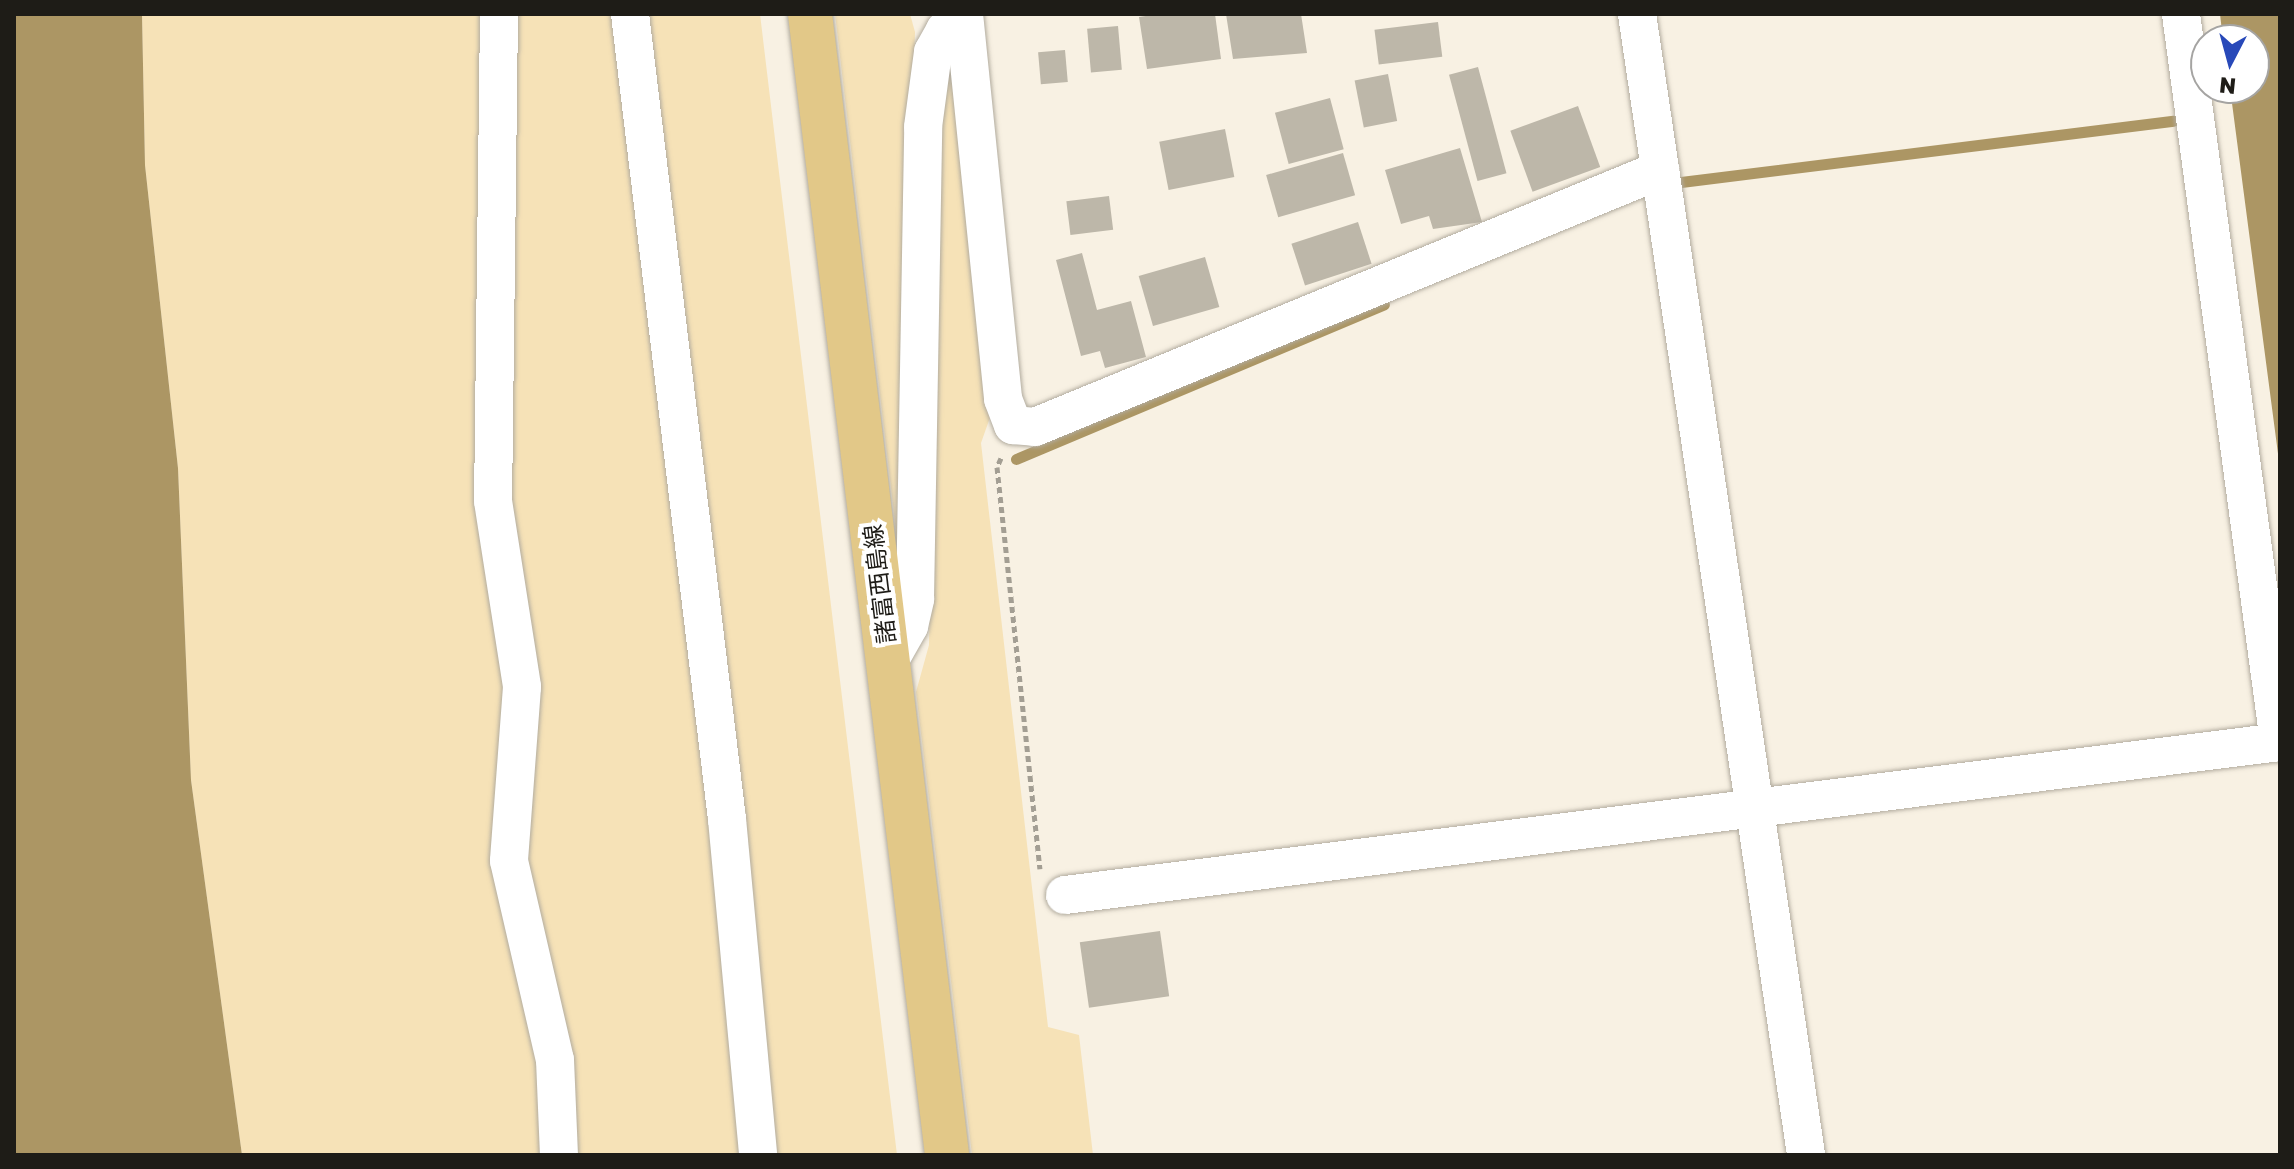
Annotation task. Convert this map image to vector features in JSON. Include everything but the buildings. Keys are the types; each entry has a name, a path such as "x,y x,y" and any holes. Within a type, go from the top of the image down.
{"main road":[{"name":"諸富西島線","path":"810,14 947,1155"}],"street":[{"path":"499,14 493,501 522,687 509,861 555,1060 559,1155"},
{"path":"630,14 727,819 758,1155"},
{"path":"888,663 909,626 915,599 923,127 933,52 945,30 965,14"},
{"path":"965,14 1003,399 1013,425 1035,427 1660,170"},
{"path":"1637,14 1757,807 1806,1155"},
{"path":"1065,895 2280,742 2181,14"}],"path":[{"path":"1013,425 997,467 1042,885 1065,895"}],"shaded area":[{"path":"14,14 142,14 145,165 178,468 191,780 242,1155 14,1155"},
{"path":"142,14 760,14 897,1155 242,1155 191,780 178,468 145,165"},
{"path":"835,14 910,14 915,32 900,564"},
{"path":"2220,14 2280,14 2280,469 2232,104 2270,104 2270,24 2221,24"},
{"path":"954,48 993,409 981,443 1048,1027 1079,1035 1093,1155 972,1155 916,692 929,645 940,89"}],"waterway":[{"path":"1681,182 2173,121"},
{"path":"1016,459 1384,304"}]}
